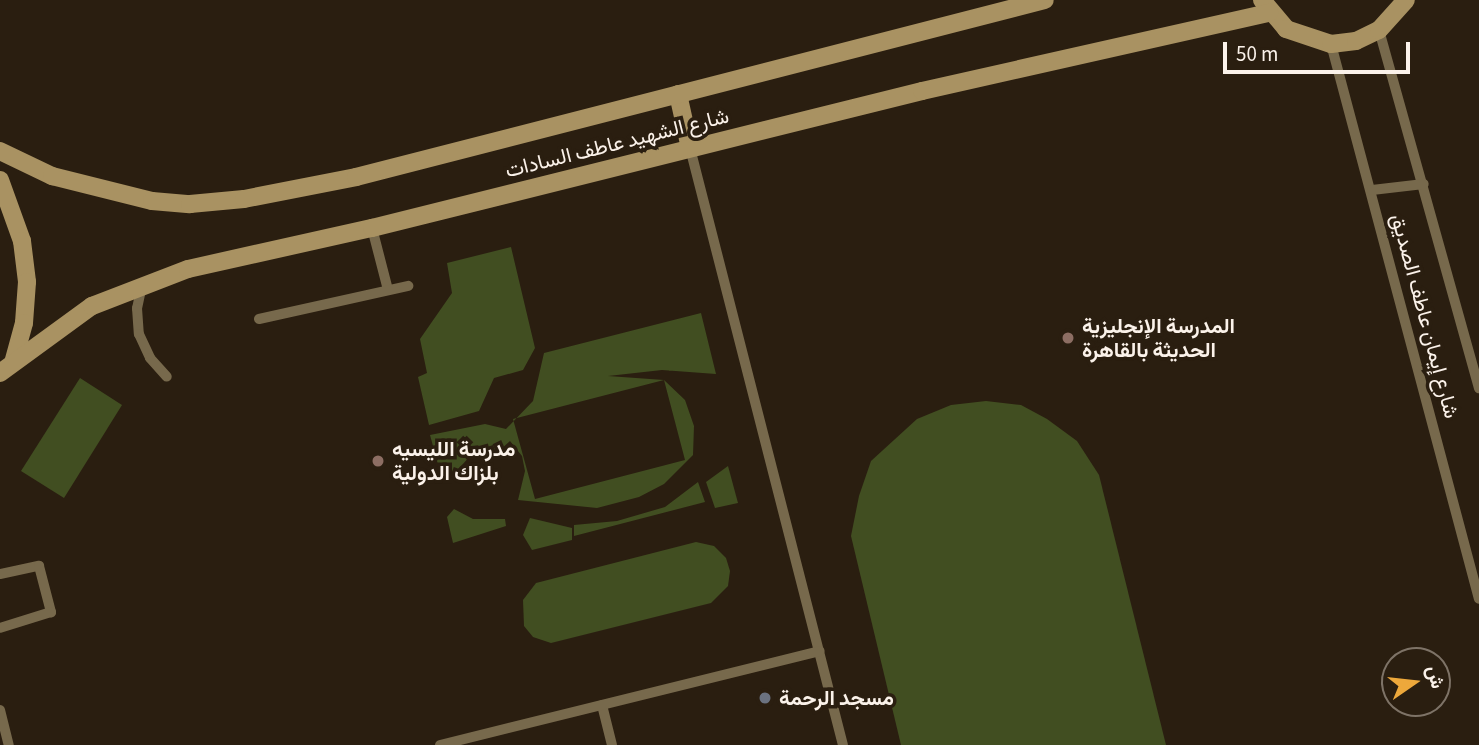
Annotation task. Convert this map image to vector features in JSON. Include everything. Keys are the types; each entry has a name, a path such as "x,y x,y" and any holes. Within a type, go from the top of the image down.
{"street":[{"name":"شارع الشهيد عاطف السادات","path":"0,151 82,186 190,205 356,177 1045,0"},
{"path":"1265,6 1297,34 1331,44 1356,41 1379,30 1406,0"},
{"name":"شارع الشهيد عاطف السادات","path":"7,368 92,306 142,283 1265,6"},
{"path":"678,94 690,148"},
{"path":"0,180 22,242 27,282 23,323 7,368"}],"lane":[{"name":"شارع إيمان عاطف الصديق","path":"1379,30 1479,388"},
{"name":"شارع إيمان عاطف الصديق","path":"1331,44 1479,599"},
{"path":"690,148 843,745"},
{"path":"1372,190 1424,184"},
{"path":"372,228 387,290"},
{"path":"142,283 136,308 139,334 150,358 167,377"},
{"path":"259,319 408,286"},
{"path":"0,575 39,566 51,612 0,628"},
{"path":"440,745 820,651"},
{"path":"603,705 612,745"},
{"path":"0,710 9,745"}],"green space":[{"path":"511,247 535,348 523,370 494,378 479,411 429,425 418,377 427,373 420,339 452,293 447,263"},
{"path":"701,313 716,374 662,370 608,376 664,380 517,418 533,401 544,353"},
{"path":"80,378 122,405 64,498 21,471"},
{"path":"664,380 685,400 694,426 693,455 664,484 639,497 597,508 518,500 525,471 522,456 510,441 499,451 472,454 451,477 440,472 430,435 485,424 506,429 514,421 535,499 685,460"},
{"path":"986,401 1021,405 1047,419 1077,441 1099,475 1166,745 901,745 851,536 859,496 871,461 917,419 951,405"},
{"path":"728,466 738,503 715,508 706,482"},
{"path":"698,482 705,502 574,536 574,525 617,521 665,507"},
{"path":"454,509 473,519 505,519 506,526 453,543 447,517"},
{"path":"530,518 572,528 572,540 532,550 523,535"},
{"path":"696,542 714,546 726,558 730,571 728,586 711,603 551,643 533,637 524,626 523,600 536,583"}],"place":[{"name":"المدرسة الإنجليزية الحديثة بالقاهرة","path":"1068,338"},
{"name":"مدرسة الليسيه بلزاك الدولية","path":"378,461"},
{"name":"مسجد الرحمة","path":"765,698"}]}
